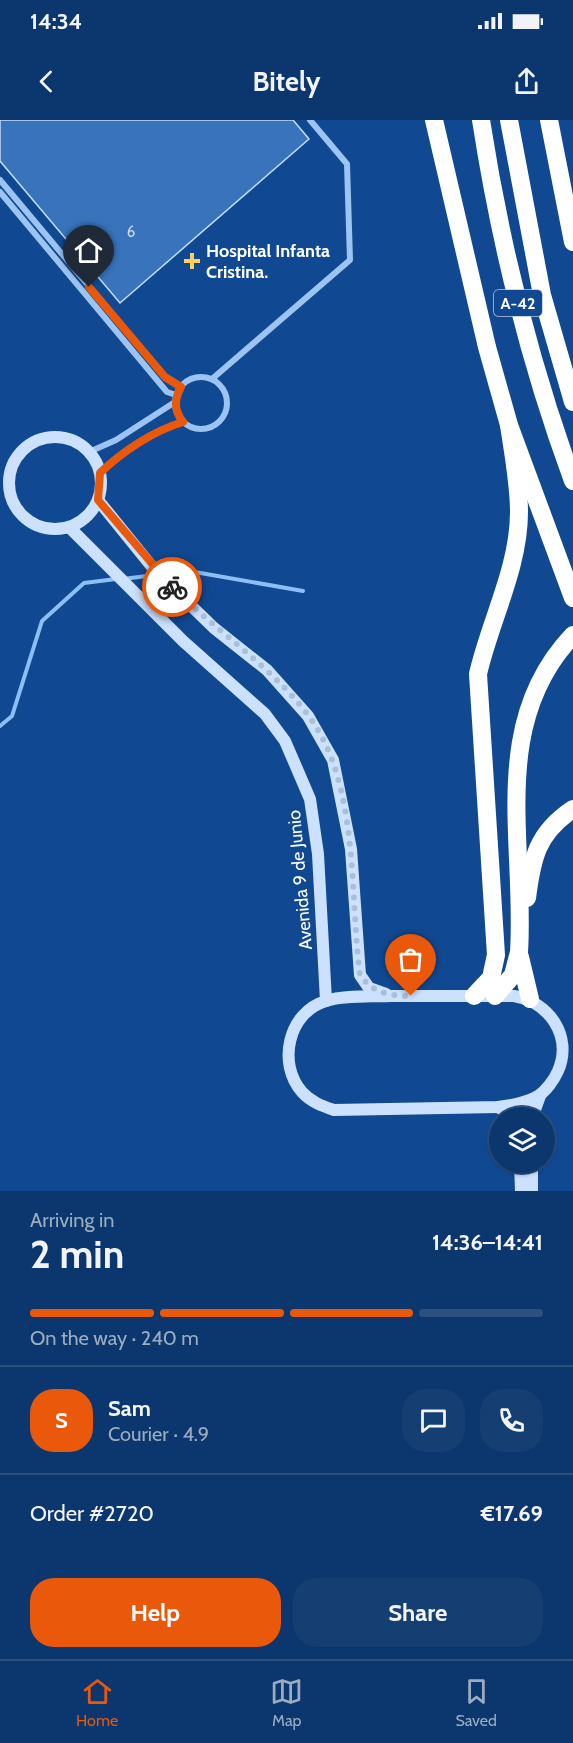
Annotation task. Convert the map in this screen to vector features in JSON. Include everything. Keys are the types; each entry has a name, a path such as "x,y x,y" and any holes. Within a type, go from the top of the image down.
{"highway":[{"path":"434,120 487,347 509,425 573,598"},
{"path":"446,120 460,227"},
{"name":"A-42","path":"481,120 495,199 518,302 552,423 573,481"},
{"name":"A-42","path":"509,120 542,295 573,402"},
{"path":"549,120 573,242"},
{"path":"474,996 491,978 496,955 478,674 484,646 507,581 519,514 509,425"},
{"path":"530,999 519,948 516,801 524,724 539,680 549,663 573,635"},
{"path":"495,996 513,975 531,865 542,838 560,818 573,808"}],"main road":[{"path":"42,439 67,439 89,452 100,473 98,500 83,520 69,527 55,529 41,527 28,521 11,498 9,483 11,469 21,453 42,439"},
{"path":"98,500 153,568 214,628 267,670 308,716 333,760 351,849 360,975 369,988 390,996"},
{"name":"Avenida 9 de Junio","path":"69,527 125,584 265,714 285,741 306,789 312,810 319,866 326,1001"},
{"path":"489,1107 334,1110 317,1104 302,1092 292,1077 288,1059 290,1040 297,1023 310,1010 326,1001 390,996 495,996 530,999 543,1007 554,1019 561,1033 563,1049 561,1065 554,1079 540,1095 536,1107"},
{"path":"498,1107 521,1103 540,1095"},
{"path":"520,1173 521,1191"},
{"path":"532,1173 532,1191"}],"street":[{"path":"212,379 350,260 347,164 310,120"},
{"path":"0,180 165,377 181,387"},
{"path":"0,192 167,392 176,398"},
{"path":"100,473 118,456 170,426 183,422 198,428 214,425 225,414 227,406 224,390 212,379 195,377 181,387 176,398 176,409 183,422"},
{"path":"89,452 116,440 176,398"}],"building":[{"path":"0,120 293,120 309,139 120,303 0,161"}],"waterway":[{"path":"162,574 189,571 303,591"},
{"path":"123,579 155,575"},
{"path":"0,726 12,716 42,621 84,583 116,579"}],"way so far":[{"path":"172,587 214,628 267,670 308,716 333,760 351,849 360,975 369,988 390,996 411,996"}],"place":[{"name":"Hospital Infanta Cristina.","path":"192,261"}],"route":[{"path":"89,287 165,377 172,384 181,387 175,402 183,422 170,426 118,456 100,473 98,500 153,568 172,587"}]}
